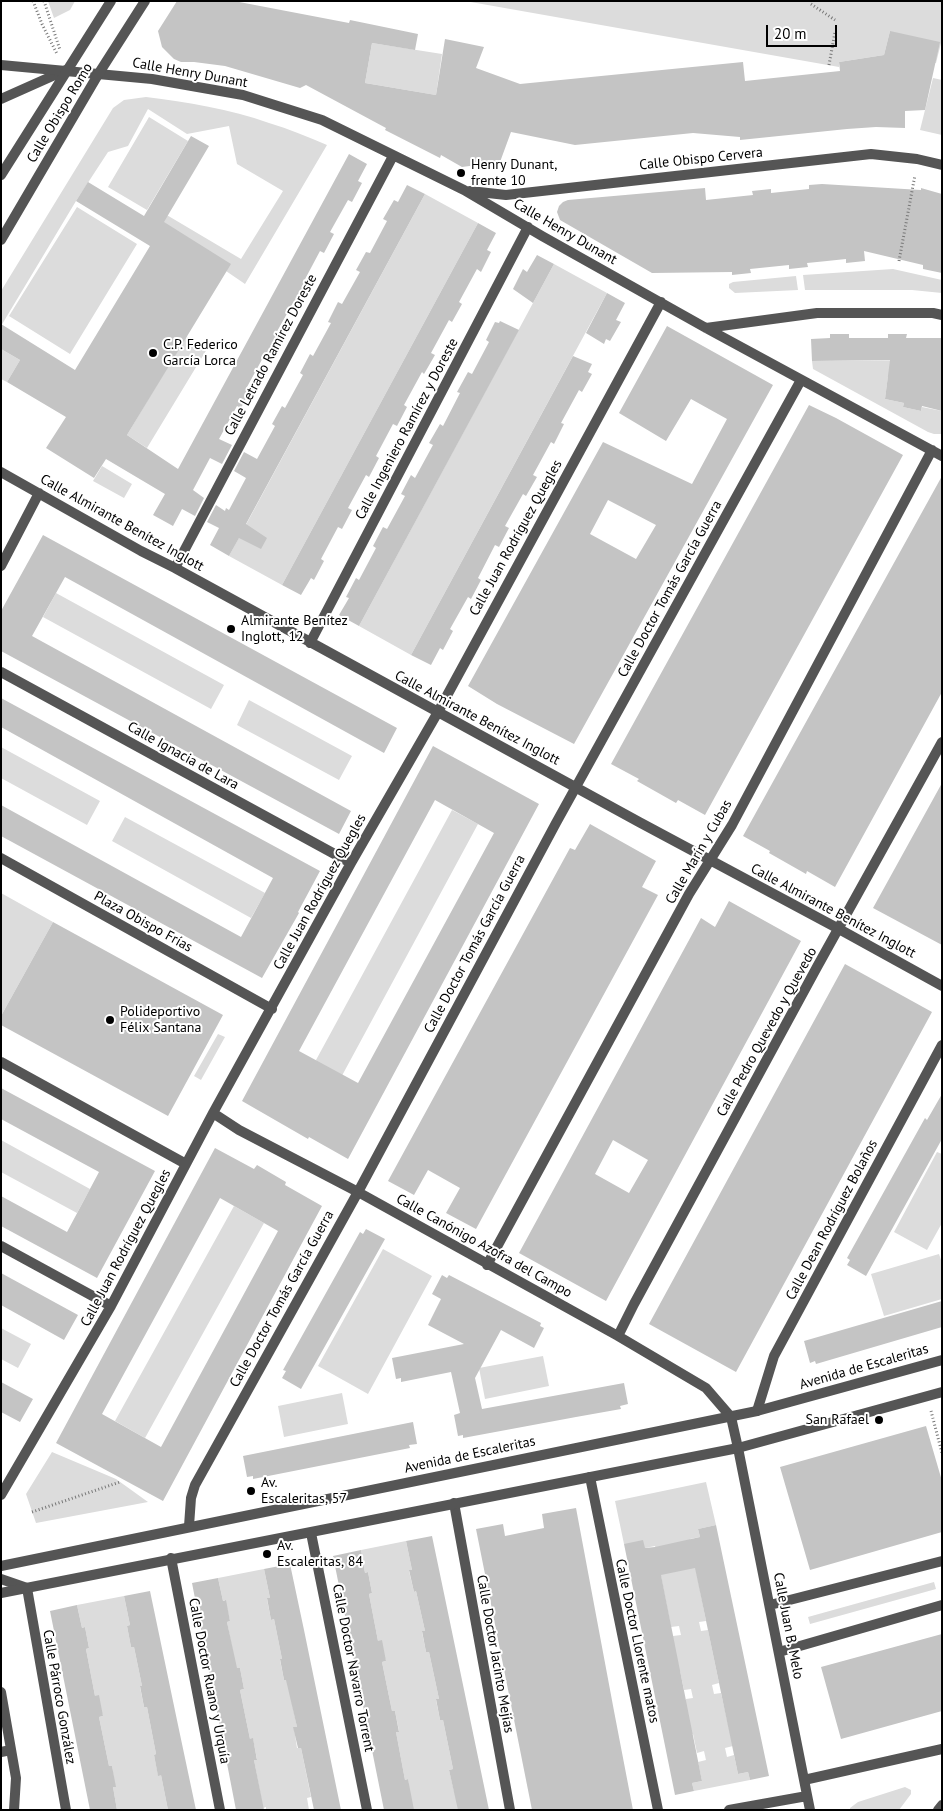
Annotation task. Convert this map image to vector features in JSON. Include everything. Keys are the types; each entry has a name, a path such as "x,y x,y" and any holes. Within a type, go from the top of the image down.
{"street":[{"name":"Calle Obispo Romo","path":"1,175 110,1"},
{"name":"Calle Obispo Romo","path":"1,240 99,73 145,1"},
{"name":"Calle Henry Dunant","path":"1,66 66,70 152,79 243,95 322,120 464,190 706,328 942,456"},
{"path":"1,99 66,70"},
{"name":"Calle Obispo Cervera","path":"464,190 506,195 871,154 918,159 942,165"},
{"name":"Calle Letrado Ramírez Doreste","path":"175,568 393,156"},
{"name":"Calle Ingeniero Ramírez y Doreste","path":"310,643 528,227"},
{"name":"Calle Juan Rodríguez Quegles","path":"1,1495 112,1306 186,1164 351,863 438,712 661,302"},
{"path":"706,328 817,313 933,313 942,315"},
{"name":"Calle Doctor Tomás García Guerra","path":"189,1526 195,1484 358,1192 556,823 801,380"},
{"name":"Calle Marín y Cubas","path":"487,1265 680,911 732,825 932,450"},
{"name":"Calle Almirante Benítez Inglott","path":"1,472 141,551 942,986"},
{"path":"1,566 40,493"},
{"name":"Calle Ignacia de Lara","path":"1,672 351,863"},
{"name":"Calle Pedro Quevedo y Quevedo","path":"618,1336 942,742"},
{"name":"Plaza Obispo Frías","path":"1,858 272,1009"},
{"name":"Calle Dean Rodríguez Bolaños","path":"757,1411 774,1356 942,1045"},
{"path":"1,1062 186,1164"},
{"name":"Calle Canónigo Azofra del Campo","path":"214,1113 239,1130 358,1192 618,1336 706,1388 731,1417"},
{"path":"1,1246 112,1306"},
{"name":"Avenida de Escaleritas","path":"1,1566 189,1526 731,1417 942,1360"},
{"path":"1,1593 171,1558 311,1533 454,1503 738,1448 942,1392"},
{"name":"Calle Juan B. Melo","path":"731,1417 810,1810"},
{"name":"Calle Doctor Llorente matos","path":"590,1477 658,1810"},
{"name":"Calle Doctor Jacinto Mejías","path":"454,1503 510,1810"},
{"name":"Calle Doctor Navarro Torrent","path":"311,1533 368,1810"},
{"name":"Calle Doctor Ruano y Urquía","path":"171,1558 220,1810"},
{"path":"770,1605 942,1562"},
{"path":"1,1579 27,1588"},
{"name":"Calle Párroco González","path":"27,1588 66,1810"},
{"path":"779,1652 942,1605"},
{"path":"1,1692 6,1751 16,1778 14,1810"},
{"path":"804,1780 942,1749"},
{"path":"729,1810 807,1796"},
{"path":"938,1810 942,1805"}],"path":[{"path":"33,1 42,24 66,70"},
{"path":"44,1 66,70"},
{"path":"811,4 835,20"},
{"path":"829,65 835,32"},
{"path":"899,260 918,159"},
{"path":"926,1396 942,1453"},
{"path":"32,1512 120,1482"}],"shaded area":[{"path":"48,1 75,1 70,10 54,18"},
{"path":"465,1 942,1 942,39 936,63 892,64 890,31 884,55 839,62 839,67"},
{"path":"372,43 442,54 436,95 365,83"},
{"path":"933,78 942,80 942,135 920,130"},
{"path":"146,97 224,110 284,128 327,145 245,284 226,271 167,253 160,211 241,259 283,191 237,164 229,126 187,134 148,109 128,146 108,152 76,201 1,326 1,291 113,108 124,100"},
{"path":"149,117 188,141 147,210 108,187"},
{"path":"425,194 478,223 282,585 229,556"},
{"path":"77,207 137,244 70,354 9,316"},
{"path":"554,264 607,293 411,655 359,626"},
{"path":"893,269 942,280 942,293 912,290 805,290 803,275"},
{"path":"796,276 798,290 735,293 729,288 729,284 733,282"},
{"path":"186,336 207,349 147,448 127,435"},
{"path":"926,338 942,338 942,388 888,376 885,399 904,403 903,407 921,411 922,407 942,411 942,434 928,432 813,369 812,361 926,360"},
{"path":"1,349 20,360 7,382 1,379"},
{"path":"102,466 132,484 124,498 93,481"},
{"path":"56,593 224,685 211,709 43,617"},
{"path":"249,700 352,756 339,780 237,725"},
{"path":"1,747 100,801 87,825 1,778"},
{"path":"452,810 478,824 331,1096 316,1060"},
{"path":"125,817 265,893 251,918 112,841"},
{"path":"1,893 53,922 1,1016"},
{"path":"218,1034 225,1037 201,1080 194,1076"},
{"path":"1,1140 90,1189 77,1213 1,1172"},
{"path":"937,1152 942,1154 942,1223 927,1250 894,1232"},
{"path":"234,1206 264,1223 145,1438 115,1421"},
{"path":"383,1249 432,1276 368,1394 318,1366"},
{"path":"939,1254 942,1263 942,1299 884,1316 871,1274"},
{"path":"1,1328 31,1344 18,1368 1,1359"},
{"path":"543,1356 549,1386 485,1399 479,1368"},
{"path":"342,1393 348,1424 284,1437 278,1406"},
{"path":"52,1452 116,1479 148,1502 36,1523 26,1494"},
{"path":"706,1482 716,1525 698,1529 700,1537 690,1539 706,1621 699,1622 701,1631 708,1630 719,1683 712,1685 714,1694 721,1693 733,1746 725,1748 727,1757 734,1755 738,1774 748,1772 750,1780 694,1791 692,1783 702,1781 698,1762 706,1760 704,1751 697,1753 693,1734 683,1736 686,1699 693,1698 691,1689 684,1690 680,1671 670,1673 673,1636 681,1635 679,1626 671,1627 655,1546 645,1548 624,1544 615,1501"},
{"path":"406,1541 412,1570 409,1571 414,1592 416,1591 425,1631 422,1632 426,1652 429,1652 439,1699 436,1700 440,1720 443,1720 453,1769 449,1770 461,1810 411,1810 408,1779 405,1780 396,1732 399,1731 395,1711 392,1711 382,1662 386,1661 378,1641 369,1594 372,1593 368,1572 365,1573 361,1550"},
{"path":"264,1569 270,1598 267,1599 271,1620 274,1619 284,1680 287,1680 297,1727 294,1728 297,1748 301,1748 311,1797 307,1798 309,1810 266,1810 266,1807 263,1808 254,1760 257,1759 253,1739 250,1739 240,1690 244,1689 240,1668 236,1668 227,1622 230,1621 218,1578"},
{"path":"934,1582 936,1589 810,1624 808,1617"},
{"path":"124,1596 130,1625 127,1626 131,1647 134,1647 144,1707 147,1707 156,1754 154,1755 158,1775 161,1775 168,1810 117,1810 112,1766 109,1766 99,1717 103,1716 95,1696 86,1649 89,1648 85,1627 82,1628 77,1605"},
{"path":"905,1787 911,1790 911,1794 899,1810 850,1810 858,1802"}],"building":[{"path":"177,1 234,1 349,23 350,20 418,34 415,50 372,43 365,83 436,95 445,39 484,47 476,68 520,84 743,62 745,81 840,71 839,62 884,55 890,31 940,42 925,110 905,111 905,128 847,129 740,140 740,137 693,133 575,145 511,132 500,162 462,167 441,155 440,158 385,130 386,128 306,85 300,88 225,66 181,62 174,59 162,47 158,31"},
{"path":"191,136 209,146 164,222 231,264 127,435 178,469 349,154 367,164 358,181 362,183 352,202 348,200 330,232 334,234 324,253 320,251 303,283 306,285 296,304 293,303 275,335 279,337 268,356 265,354 247,387 251,389 241,408 237,406 219,439 232,445 222,464 210,458 193,490 204,498 195,516 182,509 173,526 153,515 165,494 106,459 94,478 46,448 66,417 7,382 20,360 1,349 1,324 75,370 150,246 76,201 88,182 144,216"},
{"path":"822,184 921,190 921,188 942,194 942,273 923,269 923,265 864,251 865,261 846,263 846,259 807,263 808,267 789,269 789,265 750,269 751,273 732,275 732,272 652,273 560,220 557,212 559,206 568,200 705,188 706,200 753,195 752,191 771,189 771,193 809,189 809,185"},
{"path":"407,185 425,194 246,524 267,538 261,549 239,538 229,556 210,545 219,528 207,522 216,505 225,511 226,508 229,510 246,478 234,471 244,452 257,459 275,426 272,424 282,406 285,408 303,375 300,373 310,354 313,356 331,323 328,322 338,302 342,304 360,272 356,270 366,252 370,253 387,221 383,219 394,200 398,202"},
{"path":"478,223 496,233 487,250 491,252 481,272 477,269 459,302 462,304 452,322 449,320 431,353 435,355 424,374 422,372 404,405 407,407 397,426 393,424 376,456 379,458 369,477 366,475 348,508 352,510 342,529 338,527 321,559 324,561 314,580 311,578 301,595 282,585"},
{"path":"537,255 554,264 533,303 513,289 523,269 527,272"},
{"path":"607,293 625,303 616,320 621,322 610,341 606,339 604,344 586,333"},
{"path":"500,321 519,330 359,626 339,615 349,598 346,597 356,578 359,580 376,548 373,546 383,527 387,529 405,496 401,494 411,475 415,478 433,445 429,443 440,424 443,426 460,393 457,392 468,372 472,374 489,342 486,340 495,322 499,323"},
{"path":"667,326 773,385 574,744 497,704 468,686 603,442 692,484 727,419 691,399 666,441 619,413","holes":["608,500 656,525 636,559 590,534"]},
{"path":"830,334 849,334 849,338 888,338 888,334 907,334 906,338 942,338 942,411 922,406 921,411 903,407 904,403 885,399 890,360 812,361 811,339 830,338"},
{"path":"573,356 592,364 588,372 592,374 582,392 579,390 561,423 564,424 554,444 551,442 533,475 537,477 526,496 523,494 505,526 509,528 499,547 495,545 478,578 481,580 471,599 468,597 450,629 453,631 443,650 440,648 431,665 411,655"},
{"path":"809,405 903,455 705,815 678,800 676,803 637,781 639,779 611,764"},
{"path":"942,476 942,692 835,887 807,871 806,874 743,836"},
{"path":"43,535 397,728 384,753 65,577 32,636 351,811 339,834 1,651 1,611"},
{"path":"1,698 320,871 299,913 262,978 1,836 1,805 241,937 273,878 1,727"},
{"path":"433,746 539,804 348,1159 309,1137 308,1139 242,1101","holes":["435,800 494,833 358,1083 299,1051"]},
{"path":"942,783 942,945 873,908"},
{"path":"590,824 656,861 642,887 658,895 476,1229 446,1213 460,1188 428,1170 414,1195 388,1181 570,848 575,850"},
{"path":"729,901 801,941 606,1301 519,1253 701,918 715,927","holes":["613,1140 648,1160 629,1193 595,1174"]},
{"name":"Polideportivo Félix Santana","path":"53,922 223,1015 168,1116 1,1025 1,1016"},
{"path":"845,964 932,1012 736,1372 649,1324"},
{"path":"1,1088 155,1171 97,1278 1,1226 1,1196 67,1232 99,1172 1,1119"},
{"path":"942,1094 942,1139 866,1276 847,1265 850,1260 847,1258 925,1118 927,1120"},
{"path":"215,1148 254,1169 257,1165 286,1182 285,1185 322,1206 163,1501 56,1443","holes":["220,1198 278,1231 161,1447 102,1414"]},
{"path":"366,1229 385,1239 301,1389 282,1378 286,1371 283,1370 360,1232 363,1234"},
{"path":"1,1273 78,1315 64,1340 1,1305"},
{"path":"442,1275 447,1278 449,1275 501,1302 541,1323 540,1326 544,1328 534,1348 501,1330 475,1378 482,1409 624,1383 628,1404 620,1406 621,1409 463,1438 463,1435 458,1436 454,1415 460,1413 451,1372 401,1382 401,1378 396,1379 392,1358 464,1344 428,1325 441,1299 432,1294"},
{"path":"942,1301 942,1327 816,1364 815,1361 810,1363 804,1341"},
{"path":"1,1382 33,1399 20,1422 1,1412"},
{"path":"413,1422 417,1444 409,1445 410,1448 253,1479 253,1476 247,1477 243,1456"},
{"path":"926,1426 942,1481 942,1532 810,1570 780,1467"},
{"path":"576,1508 633,1810 532,1810 476,1529 503,1524 505,1536 544,1528 542,1514"},
{"path":"716,1525 769,1776 750,1780 748,1772 738,1774 695,1568 661,1575 702,1781 692,1783 694,1791 675,1795 624,1544 643,1540 645,1548 655,1547 700,1537 698,1529"},
{"path":"432,1536 489,1810 458,1810 449,1770 453,1769 443,1720 440,1720 436,1699 439,1699 429,1652 426,1652 422,1631 425,1631 409,1570 412,1570 406,1541"},
{"path":"361,1550 365,1573 368,1572 372,1593 369,1594 378,1641 382,1640 386,1661 382,1662 392,1711 395,1711 399,1732 396,1732 405,1780 408,1779 414,1810 384,1810 333,1556"},
{"path":"290,1564 341,1810 314,1810 301,1748 298,1748 293,1727 297,1727 286,1680 284,1680 274,1619 271,1620 267,1598 270,1598 264,1569"},
{"path":"218,1578 223,1601 226,1600 230,1621 227,1622 237,1668 240,1668 244,1689 240,1690 250,1739 253,1738 257,1760 254,1760 264,1810 236,1810 192,1583"},
{"path":"150,1591 196,1810 168,1810 161,1775 158,1776 147,1707 144,1707 134,1647 131,1647 127,1626 130,1625 124,1596"},
{"path":"77,1605 82,1628 85,1627 89,1648 86,1649 95,1696 99,1695 103,1716 99,1717 109,1766 112,1766 116,1787 113,1787 117,1810 90,1810 50,1611"},
{"path":"942,1634 942,1711 841,1739 821,1667"}],"place":[{"name":"Henry Dunant, frente 10","path":"461,173"},
{"name":"C.P. Federico García Lorca","path":"153,353"},
{"name":"Almirante Benítez Inglott, 12","path":"231,629"},
{"name":"Polideportivo Félix Santana","path":"110,1020"},
{"name":"San Rafael","path":"879,1420"},
{"name":"Av. Escaleritas, 57","path":"251,1491"},
{"name":"Av. Escaleritas, 84","path":"267,1554"}]}
